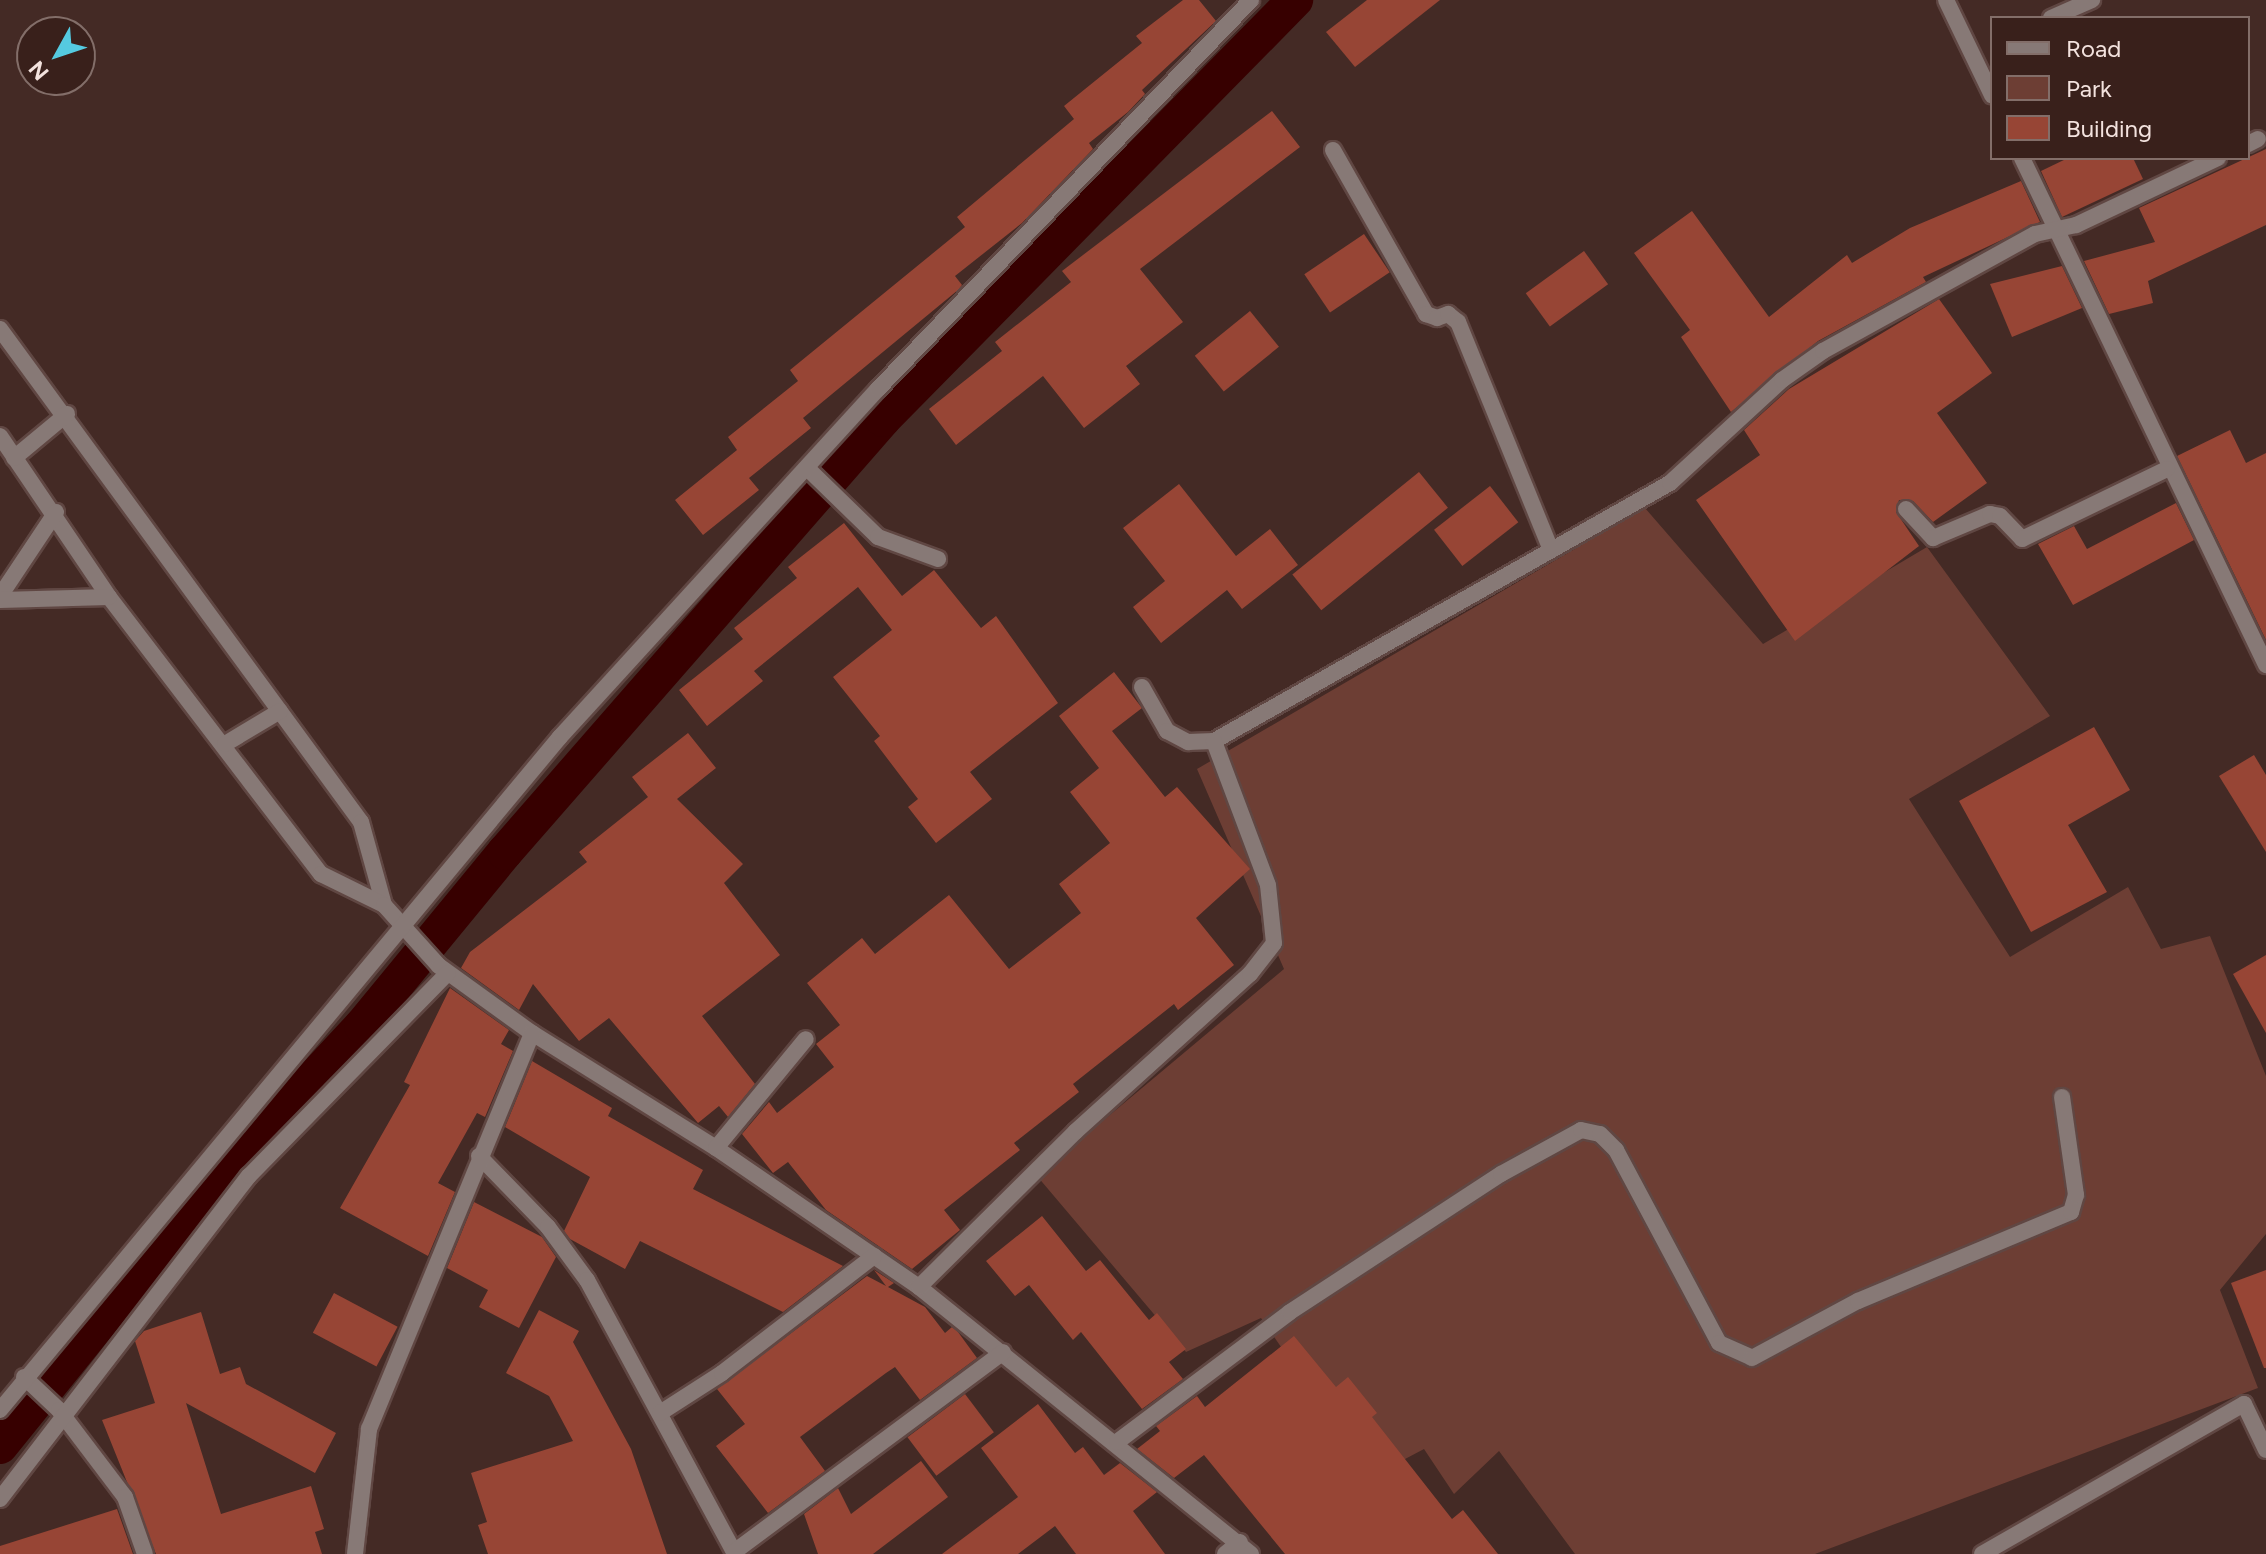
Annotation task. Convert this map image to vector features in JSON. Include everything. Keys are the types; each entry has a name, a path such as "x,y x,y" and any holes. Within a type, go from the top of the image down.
{"street":[{"path":"0,1410 29,1380 409,935 560,737 1251,0"},
{"path":"1946,0 1990,91"},
{"path":"2056,16 2092,0"},
{"path":"1333,150 1426,314 1437,318 1448,314 1458,322 1551,550"},
{"path":"2023,160 2167,469 2266,665"},
{"path":"1142,687 1167,731 1188,742 1214,741 1670,483 1782,380 1823,351 2035,234 2076,225 2214,160"},
{"path":"0,329 67,414 361,822 384,905"},
{"path":"14,458 67,414"},
{"path":"0,436 56,512 109,597 225,744 268,810 321,874 384,905 443,970 532,1033 716,1148 919,1287 1117,1442 1245,1548"},
{"path":"1906,509 1933,538 1990,514 2000,516 2022,539 2167,469"},
{"path":"811,472 878,537 938,559"},
{"path":"0,598 56,512"},
{"path":"0,598 109,597"},
{"path":"225,744 280,711"},
{"path":"919,1287 1075,1132 1250,974 1274,943 1268,885 1214,741"},
{"path":"0,1499 62,1414 249,1176 443,970"},
{"path":"355,1554 369,1429 532,1033"},
{"path":"716,1148 806,1039"},
{"path":"1117,1442 1290,1312 1501,1174 1581,1130 1600,1134 1616,1150 1719,1343 1752,1358 1858,1301 2071,1212 2076,1195 2062,1097"},
{"path":"482,1160 513,1190 587,1280 734,1553 1003,1352"},
{"path":"660,1413 722,1373 874,1256"},
{"path":"29,1380 62,1414 125,1497 145,1554"},
{"path":"1982,1554 2244,1404 2266,1450"},
{"path":"1225,1554 1245,1548"}],"green space":[{"path":"1645,508 1763,644 1927,547 2050,716 1909,799 2010,957 2128,887 2161,949 2210,936 2266,1076 2266,1234 2220,1290 2258,1388 1815,1554 1575,1554 1499,1451 1454,1494 1424,1449 1371,1477 1261,1318 1186,1352 1037,1176 1284,969 1197,769"}],"building":[{"path":"1183,0 1199,0 1216,21 1142,90 1145,94 1128,112 1089,143 1093,149 1022,223 955,276 962,285 958,290 803,418 811,428 749,478 759,490 703,535 675,500 737,450 728,437 798,381 790,370 965,227 957,217 1074,119 1064,106 1142,43 1136,36"},
{"path":"1367,0 1440,0 1355,67 1326,32"},
{"path":"1272,111 1300,147 1140,269 1183,322 1126,366 1140,384 1084,428 1043,376 956,445 929,409 1002,351 995,342 1071,282 1062,271"},
{"path":"2266,149 2266,225 2148,281 2153,303 2109,314 2084,261 2155,242 2139,208 2242,160 2250,160 2250,156"},
{"path":"2064,160 2134,160 2143,179 2062,217 2041,171"},
{"path":"2021,181 2040,222 1923,277 1926,282 1818,341 1731,412 1681,337 1690,330 1634,253 1692,211 1769,317 1847,255 1852,263 1910,228"},
{"path":"1364,234 1390,272 1330,312 1304,274"},
{"path":"1584,251 1608,284 1550,326 1526,293"},
{"path":"2062,266 2082,308 2012,337 1990,284"},
{"path":"1939,299 1992,373 1937,413 1987,483 1933,522 1913,501 1899,500 1896,512 1919,546 1795,641 1696,500 1760,455 1744,430 1789,389"},
{"path":"1250,311 1279,347 1224,391 1195,356"},
{"path":"2230,430 2246,463 2266,453 2266,640 2177,456"},
{"path":"1419,472 1448,508 1321,610 1292,575"},
{"path":"1179,484 1236,556 1270,529 1298,565 1242,609 1227,590 1161,643 1133,607 1165,581 1123,528"},
{"path":"1490,486 1518,522 1462,566 1434,530"},
{"path":"2176,503 2194,540 2073,605 2038,544 2074,526 2087,549"},
{"path":"844,523 902,596 934,570 981,628 996,616 1058,703 970,772 992,799 936,843 908,807 918,799 874,741 880,736 833,677 892,630 858,587 754,671 763,681 707,726 679,690 743,639 734,628 797,578 788,567"},
{"path":"1114,672 1142,708 1112,731 1165,797 1177,787 1250,869 1196,918 1234,965 1178,1010 1174,1004 1073,1084 1079,1092 1014,1143 1020,1150 944,1210 960,1230 912,1269 826,1210 788,1162 773,1173 742,1134 769,1102 777,1113 834,1067 816,1044 840,1025 807,983 862,938 875,954 949,895 1009,969 1081,913 1059,884 1110,843 1070,792 1099,768 1059,716"},
{"path":"2094,727 2130,790 2068,825 2107,892 2031,932 1959,801"},
{"path":"688,733 716,768 677,799 743,864 724,883 780,955 702,1016 755,1084 728,1117 719,1106 698,1123 609,1018 579,1041 533,984 519,1010 461,968 470,952 587,862 579,852 648,797 632,777"},
{"path":"2254,755 2266,775 2266,852 2219,776"},
{"path":"2266,955 2266,1033 2233,974"},
{"path":"450,988 509,1030 501,1044 513,1051 485,1117 477,1113 438,1183 455,1192 428,1256 340,1208 410,1085 404,1082"},
{"path":"532,1061 612,1108 608,1116 703,1170 693,1189 843,1266 783,1312 640,1241 625,1269 570,1239 564,1231 590,1177 505,1127"},
{"path":"474,1202 542,1237 556,1257 519,1328 479,1307 488,1290 447,1268"},
{"path":"1042,1216 1086,1271 1100,1260 1149,1320 1157,1313 1186,1349 1169,1362 1183,1379 1142,1409 1081,1332 1073,1340 1029,1285 1015,1296 986,1261"},
{"path":"874,1270 894,1283 888,1287 925,1307 945,1333 952,1327 958,1332 977,1358 920,1400 895,1367 886,1373 800,1437 825,1471 768,1513 716,1446 745,1424 717,1389 867,1276 886,1286"},
{"path":"2266,1270 2266,1368 2264,1368 2231,1283"},
{"path":"334,1293 398,1327 376,1367 313,1333"},
{"path":"539,1310 579,1331 573,1342 631,1449 667,1554 488,1554 478,1525 487,1522 471,1473 573,1441 549,1396 506,1373"},
{"path":"201,1312 220,1374 240,1367 246,1384 336,1433 315,1473 186,1403 221,1514 311,1486 324,1529 315,1532 322,1554 156,1554 102,1420 155,1403 135,1341 144,1331"},
{"path":"1294,1336 1336,1387 1348,1377 1377,1413 1372,1417 1452,1519 1463,1510 1498,1554 1285,1554 1204,1455 1174,1478 1137,1449 1160,1431 1156,1426 1197,1396 1205,1407"},
{"path":"965,1394 994,1432 936,1476 907,1437"},
{"path":"1038,1404 1075,1453 1083,1447 1104,1475 1120,1463 1157,1492 1133,1511 1165,1554 1076,1554 1055,1526 1018,1554 942,1554 1018,1497 981,1448"},
{"path":"921,1461 948,1497 873,1554 818,1554 804,1514 838,1488 851,1514"},
{"path":"117,1509 133,1554 0,1554 0,1546"}],"waterway":[{"path":"0,1446 188,1213 362,1026 505,852 883,419 1295,0"}]}
